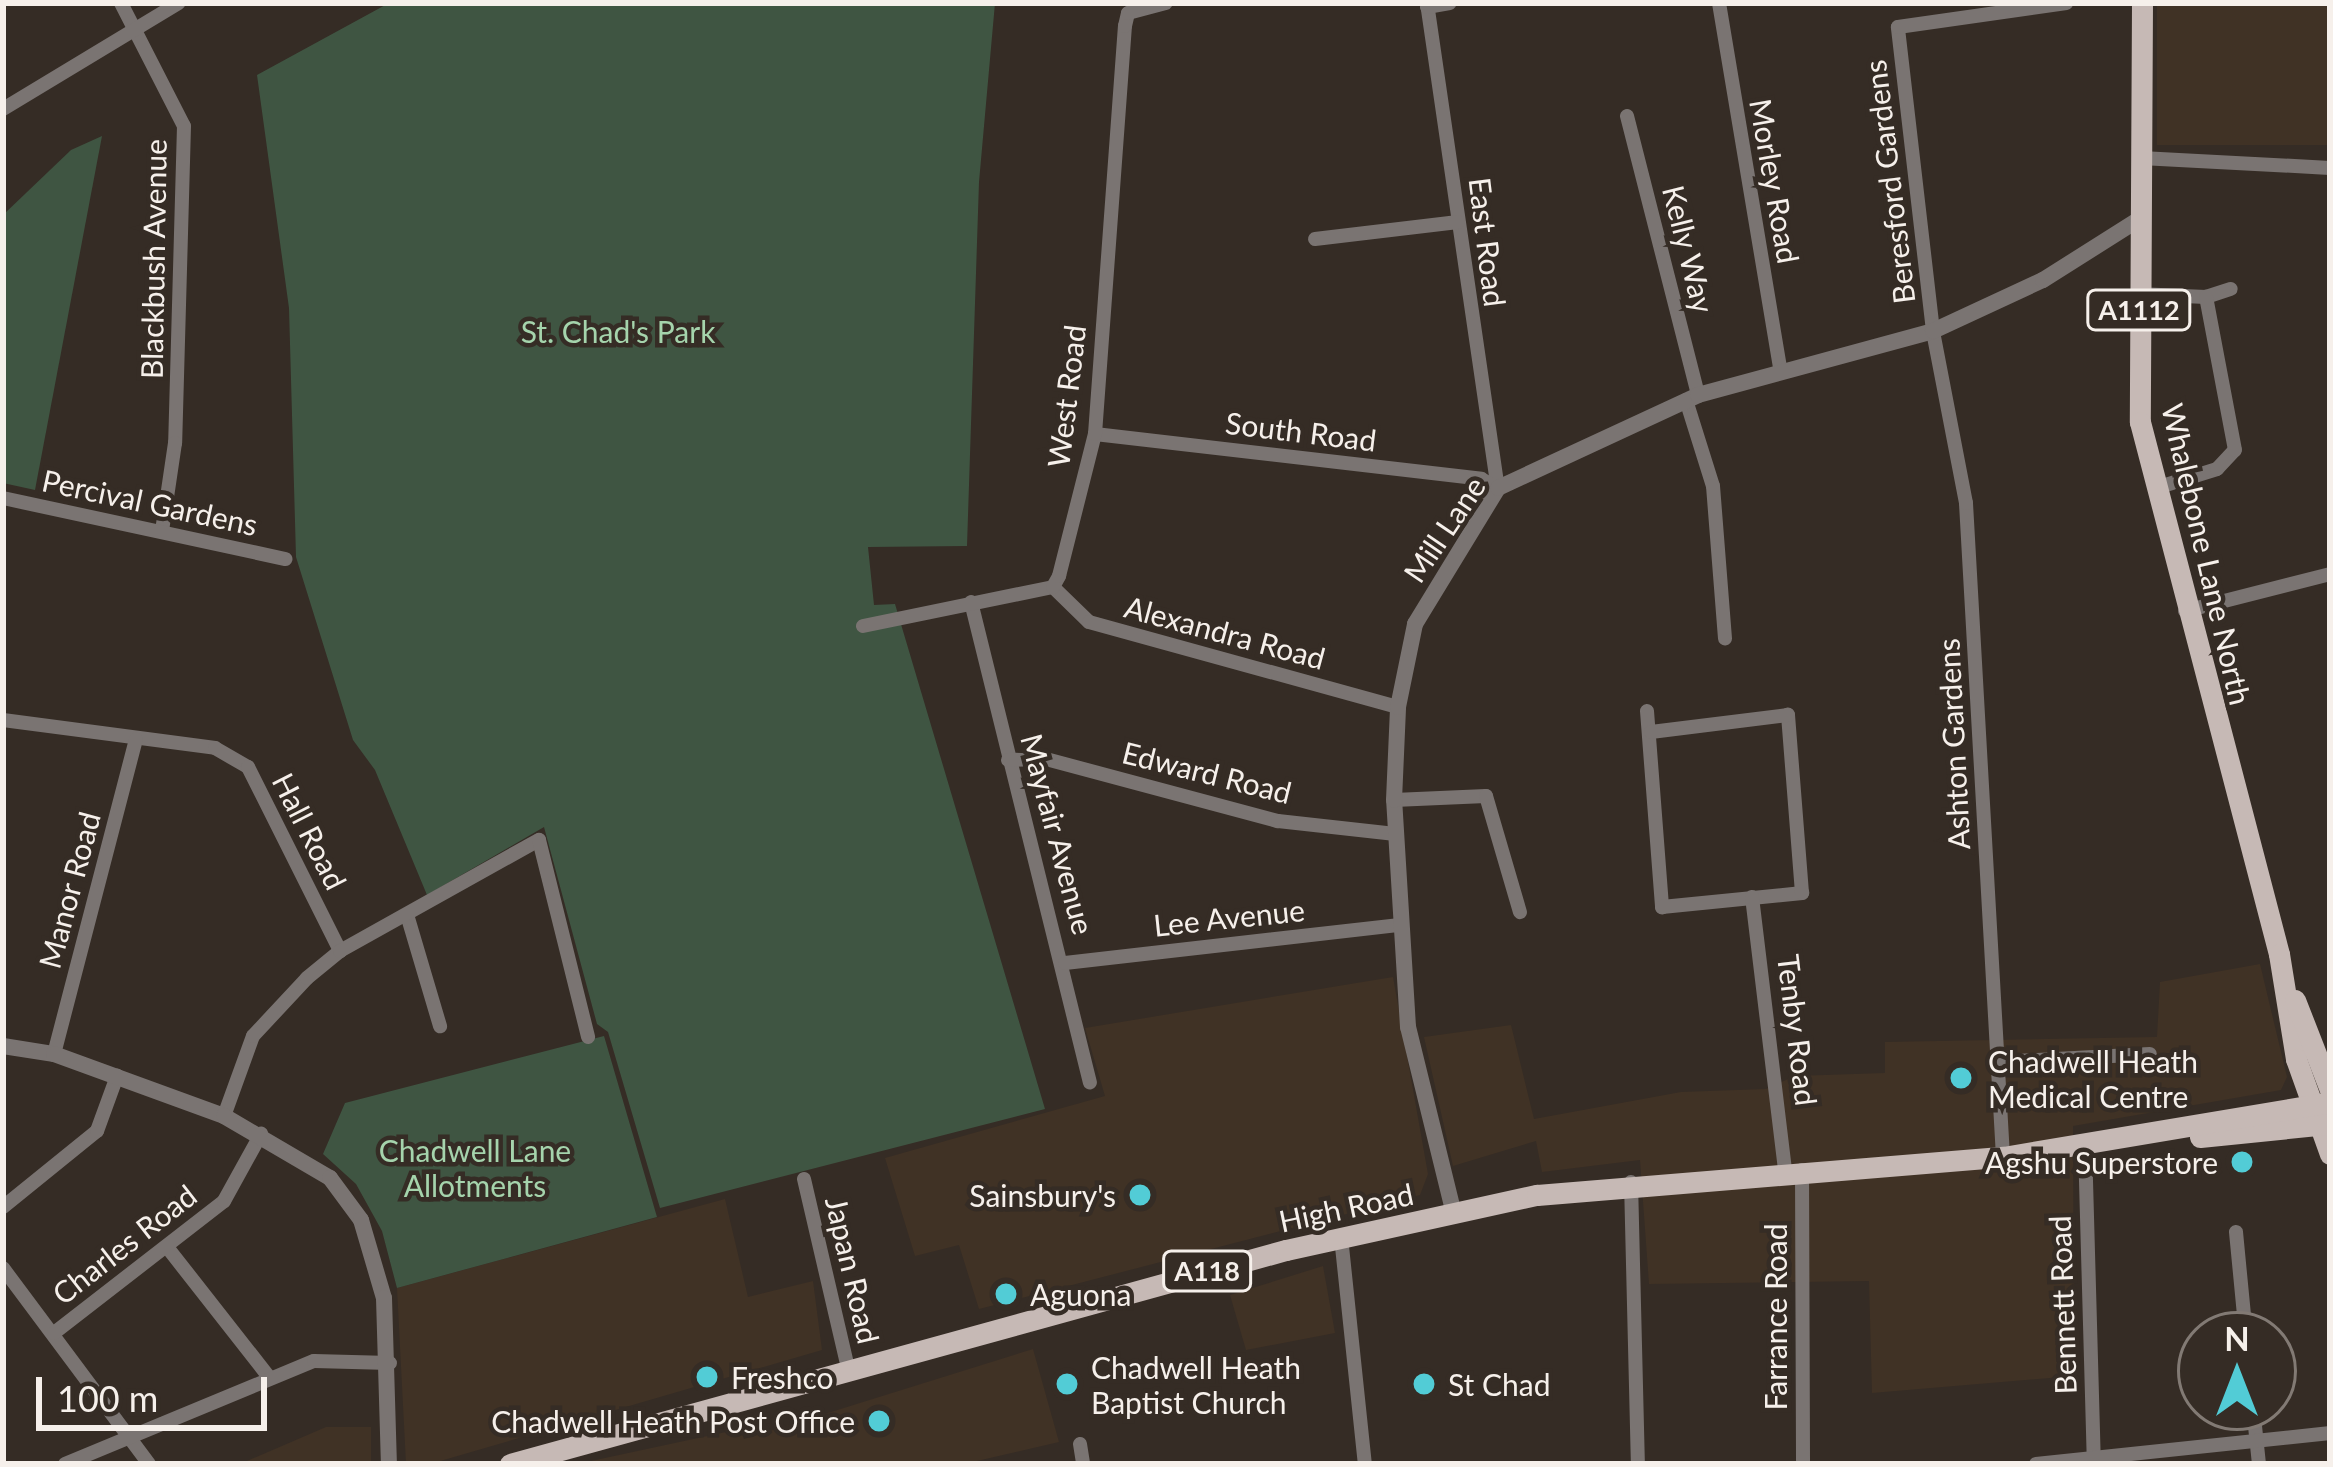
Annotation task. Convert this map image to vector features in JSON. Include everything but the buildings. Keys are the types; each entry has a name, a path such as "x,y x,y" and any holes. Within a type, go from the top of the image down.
{"main road":[{"name":"Whalebone Lane North","path":"2142,3 2140,422 2185,611 2281,966 2296,1060 2323,1115"},
{"name":"Whalebone Lane North","path":"2281,966 2330,1090"},
{"name":"High Road","path":"510,1464 1342,1238 1454,1214 1631,1182 2003,1157 2323,1115"},
{"name":"A1112","path":"2323,1115 2330,1154"}],"street":[{"name":"Blackbush Avenue","path":"121,3 184,126 175,443 161,531"},
{"path":"3,110 133,26 179,3"},
{"name":"West Road","path":"1053,587 1095,434 1128,13 1166,3"},
{"path":"1427,5 1450,3"},
{"name":"Morley Road","path":"1719,3 1780,368"},
{"name":"Beresford Gardens","path":"1934,331 1898,28 2066,3"},
{"name":"East Road","path":"1427,5 1498,488"},
{"name":"Kelly Way","path":"1628,116 1713,486 1725,639"},
{"path":"2141,158 2330,168"},
{"name":"Mill Lane","path":"1454,1214 1415,1067 1395,834 1397,707 1415,625 1498,488 1692,398 1780,368 1934,331 2043,280 2141,218"},
{"path":"1315,239 1458,222"},
{"path":"2138,293 2206,297 2231,289"},
{"path":"2156,488 2217,469 2235,450 2206,297"},
{"name":"Ashton Gardens","path":"1934,331 1966,503 2003,1157"},
{"name":"South Road","path":"1095,434 1481,479 1498,488"},
{"name":"Percival Gardens","path":"3,499 286,559"},
{"path":"2185,611 2330,574"},
{"path":"863,626 1053,587"},
{"name":"Alexandra Road","path":"1053,587 1089,622 1397,707"},
{"name":"Mayfair Avenue","path":"971,602 1008,760 1065,963 1090,1082"},
{"path":"1647,711 1662,907 1802,893 1788,715 1651,732"},
{"name":"Hall Road","path":"3,719 215,748 248,767 340,951"},
{"name":"Manor Road","path":"54,1054 136,739"},
{"name":"Edward Road","path":"1008,760 1046,759 1278,820 1395,834"},
{"path":"1394,800 1486,796 1520,912"},
{"path":"224,1116 269,1012 340,951 408,918 539,840 588,1037"},
{"name":"Tenby Road","path":"1752,897 1794,1170"},
{"path":"408,918 440,1026"},
{"name":"Lee Avenue","path":"1065,963 1400,925"},
{"path":"3,1046 54,1054 224,1116 330,1178 361,1220 384,1298 390,1363 389,1464"},
{"path":"1998,1062 2150,1054"},
{"path":"3,1207 97,1131 117,1076"},
{"name":"Charles Road","path":"54,1333 167,1247 239,1183 261,1134"},
{"name":"Bennett Road","path":"2085,1145 2094,1462"},
{"name":"Farrance Road","path":"1794,1170 1803,1464"},
{"name":"Japan Road","path":"803,1179 849,1373"},
{"path":"1631,1182 1638,1464"},
{"path":"2236,1232 2244,1311"},
{"path":"1342,1238 1365,1464"},
{"path":"167,1247 268,1376"},
{"path":"3,1268 134,1435 149,1464"},
{"path":"65,1464 268,1376 314,1361 390,1363"},
{"path":"2256,1431 2259,1464"},
{"path":"2036,1464 2094,1462 2330,1433"},
{"path":"1081,1444 1083,1464"}],"shaded area":[{"path":"2157,3 2330,3 2330,145 2157,145"},
{"path":"2260,964 2287,1077 2281,1090 2073,1126 2074,1376 1872,1393 1869,1281 1649,1284 1640,1160 1542,1172 1536,1141 1453,1166 1424,1037 1511,1025 1534,1119 1681,1092 1766,1089 1795,1076 1885,1073 1885,1042 2157,1037 2160,982"},
{"path":"1393,977 1428,1174 1420,1195 979,1309 959,1245 915,1256 885,1158 1105,1096 1085,1028"},
{"path":"725,1199 748,1297 813,1281 822,1350 430,1464 406,1464 397,1288"},
{"path":"1323,1266 1335,1333 1246,1350 1230,1295"},
{"path":"1033,1349 1059,1442 964,1464 577,1464 740,1429 744,1439"},
{"path":"326,1427 371,1427 371,1464 240,1464"}],"green space":[{"name":"St. Chad's Park","path":"389,3 995,3 979,182 967,546 868,547 874,605 895,604 1045,1109 660,1208 608,1032 597,1024 544,827 427,895 375,770 353,740 296,557 289,308 257,75"},
{"path":"102,136 35,490 3,483 3,215 71,150"},
{"name":"Chadwell Lane Allotments","path":"604,1036 657,1217 397,1288 382,1231 356,1184 323,1154 345,1103"}],"place":[{"name":"Chadwell Heath Medical Centre","path":"1961,1078"},
{"name":"Agshu Superstore","path":"2242,1162"},
{"name":"Sainsbury's","path":"1140,1195"},
{"name":"Aguona","path":"1006,1294"},
{"name":"Freshco","path":"707,1377"},
{"name":"Chadwell Heath Baptist Church","path":"1067,1384"},
{"name":"St Chad","path":"1424,1384"},
{"name":"Chadwell Heath Post Office","path":"879,1421"}]}
